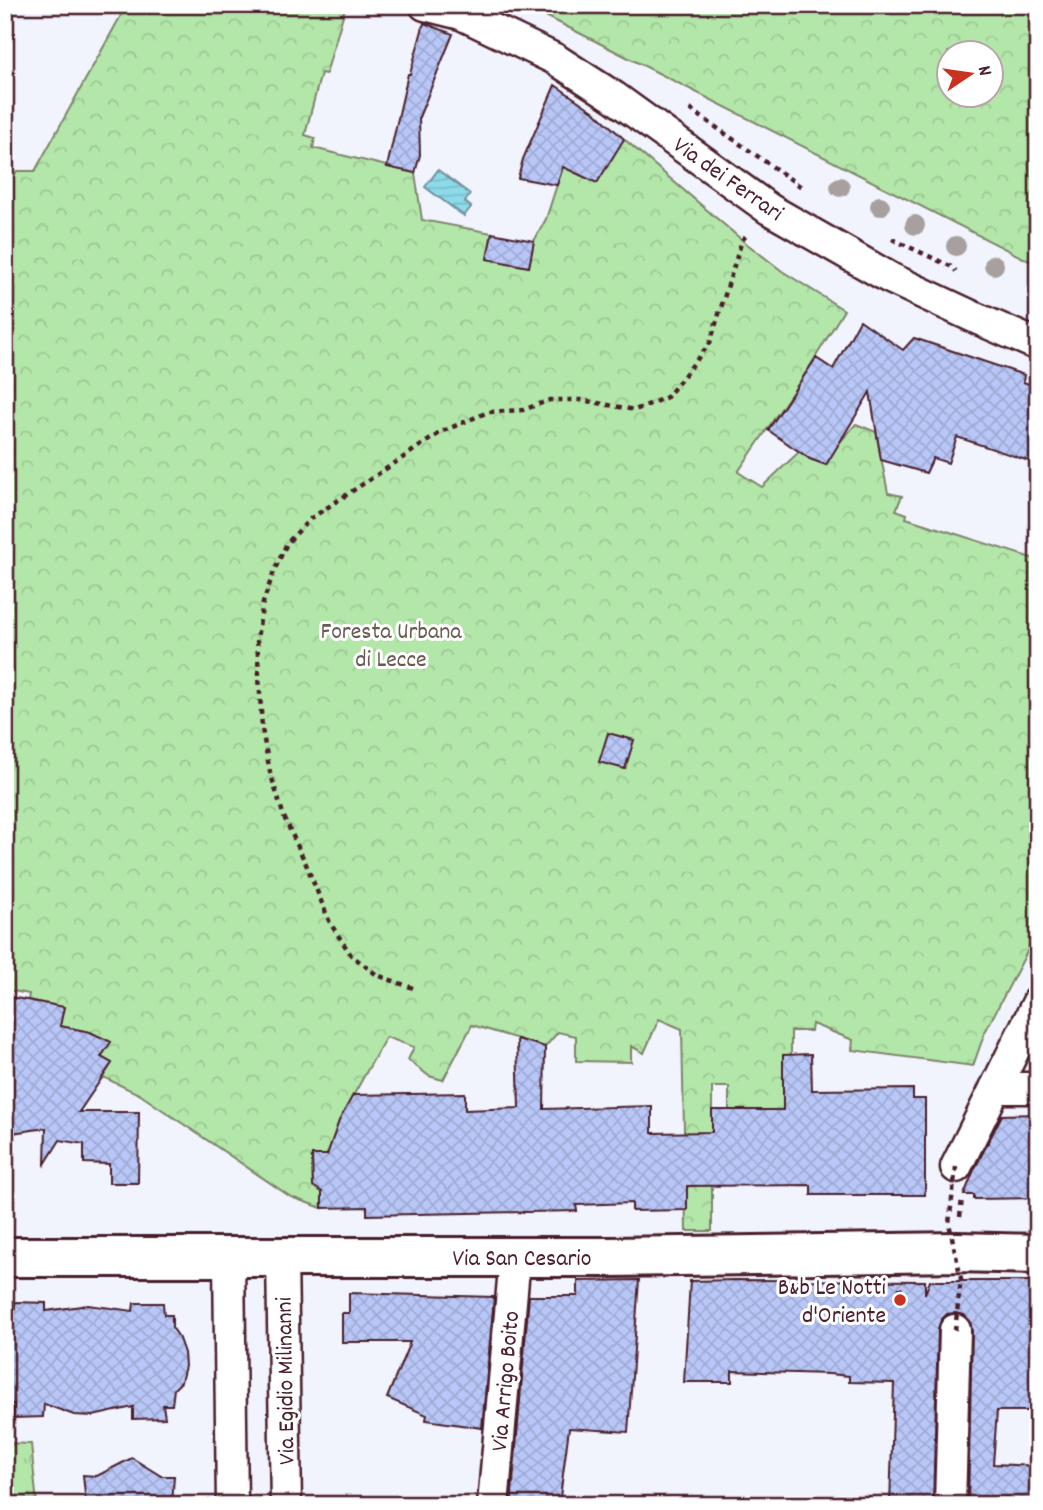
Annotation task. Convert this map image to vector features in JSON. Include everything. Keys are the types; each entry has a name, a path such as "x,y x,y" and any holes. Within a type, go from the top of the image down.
{"main road":[{"name":"Via San Cesario","path":"5,1257 515,1257 958,1252 1038,1254"}],"street":[{"name":"Via dei Ferrari","path":"425,5 461,14 555,59 614,97 769,209 890,278 1038,345"},
{"path":"956,1167 1038,1002"},
{"path":"995,1088 1038,1088"},
{"name":"Via Arrigo Boito","path":"493,1505 515,1257"},
{"path":"229,1258 232,1505"},
{"name":"Via Egidio Milinanni","path":"282,1258 286,1505"},
{"path":"950,1505 955,1330"}],"path":[{"path":"878,5 947,10 1038,8"},
{"path":"688,107 810,194"},
{"path":"413,988 377,975 351,955 330,923 284,817 270,772 262,729 257,638 263,603 274,571 287,543 310,519 443,430 488,412 523,410 550,400 582,400 635,410 667,397 710,343 742,240 769,209"},
{"path":"884,236 950,266 959,275"},
{"path":"955,1330 961,1279 949,1223 956,1167"}],"green space":[{"name":"Foresta Urbana di Lecce","path":"129,5 333,5 345,8 326,74 321,73 305,135 315,138 313,148 415,173 422,220 492,233 487,259 529,267 534,241 546,219 563,166 624,139 742,240 782,271 844,310 809,368 738,472 762,487 802,449 809,459 824,464 856,424 876,432 888,493 902,496 896,510 907,514 906,518 1038,560 1038,931 985,1032 973,1066 852,1050 853,1040 812,1024 811,1031 791,1031 791,1055 783,1056 785,1110 729,1110 729,1087 712,1087 712,1231 686,1231 682,1029 659,1019 644,1053 631,1046 631,1062 576,1061 576,1036 558,1032 545,1047 472,1025 443,1080 429,1076 408,1060 414,1047 386,1037 339,1121 327,1155 312,1156 313,1185 322,1192 322,1208 291,1197 139,1094 103,1077 112,1063 101,1057 110,1042 90,1032 60,1026 63,1007 28,1000 29,994 8,990 5,992 5,189 17,171 35,171"},
{"path":"524,5 1038,5 1038,252 1036,251 1031,262"},
{"path":"5,1443 31,1444 37,1505 5,1505"}],"water":[{"path":"438,170 470,194 465,202 471,207 464,216 425,187"}],"building":[{"path":"424,23 453,34 419,117 420,155 415,173 387,167 408,74"},
{"path":"555,85 596,113 624,139 597,183 563,167 557,185 518,178 523,159"},
{"path":"492,233 534,241 529,267 487,259"},
{"path":"860,320 903,350 914,338 1024,375 1023,382 1038,387 1038,464 957,437 948,463 933,458 926,473 881,460 870,392 826,465 810,459 768,430 816,358 833,369"},
{"path":"608,733 634,740 625,769 599,762"},
{"path":"5,996 64,1007 60,1026 90,1032 111,1042 101,1057 112,1063 79,1112 139,1112 138,1183 109,1183 109,1164 84,1163 84,1144 60,1140 45,1164 46,1128 5,1134"},
{"path":"517,1039 545,1047 544,1109 652,1106 652,1133 712,1132 712,1110 783,1110 783,1055 811,1054 812,1090 913,1089 913,1099 925,1099 925,1195 811,1195 811,1185 687,1186 687,1210 632,1211 632,1203 576,1205 577,1211 367,1215 367,1207 322,1208 322,1192 313,1186 312,1155 327,1155 339,1121 353,1095 465,1093 465,1110 519,1108"},
{"path":"1038,1114 1038,1198 974,1199 974,1195 964,1195 1002,1115"},
{"path":"639,1280 628,1432 569,1428 559,1505 511,1505 529,1296 578,1296 578,1281"},
{"path":"690,1281 925,1281 925,1294 930,1281 1038,1281 1038,1411 997,1411 993,1464 1037,1466 1035,1505 968,1505 972,1331 970,1321 964,1315 947,1314 938,1329 933,1505 890,1505 894,1383 849,1382 849,1376 829,1374 732,1371 732,1382 684,1382"},
{"path":"349,1293 494,1297 482,1428 426,1420 427,1415 387,1398 410,1342 342,1342 342,1313 349,1313"},
{"path":"15,1302 46,1303 46,1311 88,1305 133,1311 134,1303 163,1303 164,1315 172,1315 172,1327 184,1353 185,1366 181,1382 174,1389 172,1405 163,1405 165,1418 133,1419 133,1407 93,1416 74,1415 44,1404 43,1417 13,1418 14,1404 5,1405 5,1317 14,1316"},
{"path":"132,1458 161,1476 174,1476 172,1505 86,1505 83,1475 97,1476"}],"place":[{"name":"B&b Le Notti d'Oriente","path":"900,1300"}]}
